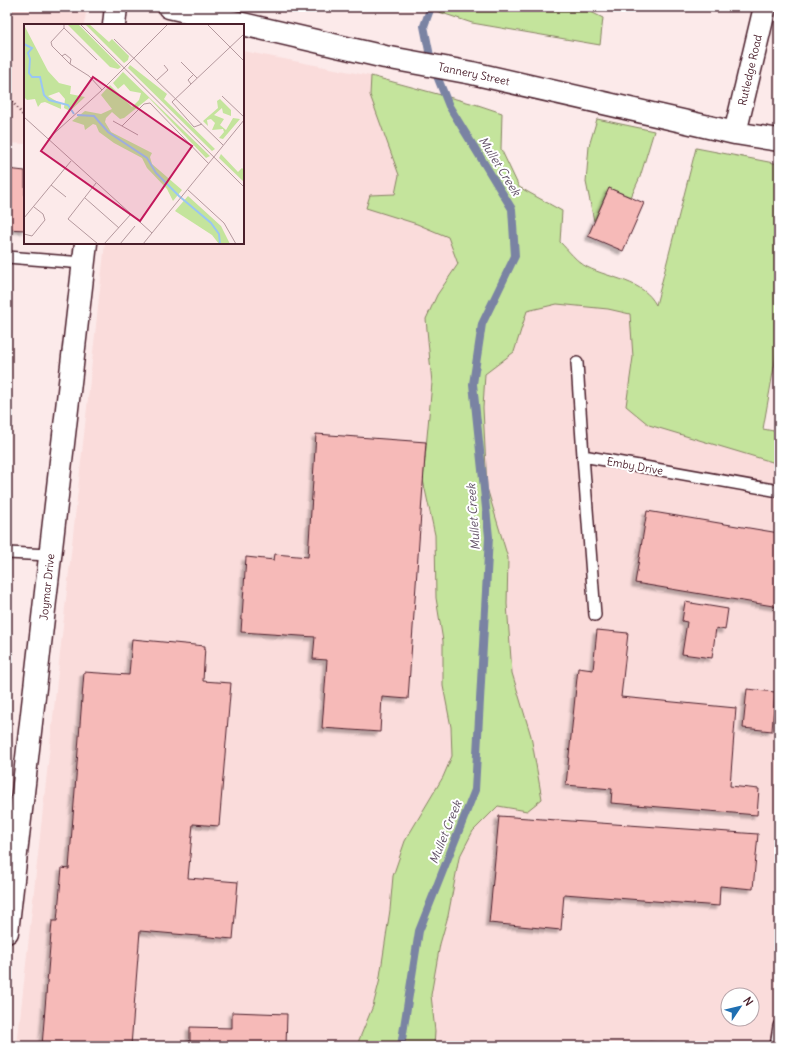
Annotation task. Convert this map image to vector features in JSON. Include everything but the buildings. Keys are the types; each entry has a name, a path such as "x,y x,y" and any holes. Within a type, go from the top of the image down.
{"street":[{"path":"114,24 116,7"},
{"name":"Tannery Street","path":"169,7 242,24"},
{"name":"Rutledge Road","path":"735,133 765,7"},
{"name":"Tannery Street","path":"244,24 385,57 472,73 735,133 779,140"},
{"name":"Joymar Drive","path":"7,932 85,253"}],"lane":[{"path":"7,257 85,253"},
{"path":"576,363 595,615"},
{"name":"Emby Drive","path":"583,456 779,492"},
{"path":"7,553 50,556"},
{"path":"776,1046 779,1026"}],"path":[{"path":"7,95 24,117"}],"shaded area":[{"path":"7,7 87,7 84,24 24,24 24,144 7,143"},
{"path":"244,51 371,76 478,105 478,287 656,306 649,425 779,464 779,1046 17,1046 105,244 244,244"}],"green space":[{"path":"431,7 581,7 603,18 600,45 472,23 433,10"},
{"path":"371,76 502,113 501,149 519,187 562,211 560,242 583,265 635,285 643,290 656,305 696,148 779,164 779,339 763,429 779,432 779,464 649,425 626,406 633,357 630,314 608,309 557,304 527,311 514,352 485,374 483,408 487,488 508,558 507,604 512,673 531,736 542,799 527,811 498,806 473,831 459,858 448,916 440,944 431,995 435,1031 434,1046 358,1046 373,1006 379,983 390,910 393,876 405,841 443,777 452,756 451,727 443,686 443,641 436,598 435,535 423,480 432,383 426,319 437,295 458,264 448,237 417,224 366,208 370,195 395,194 399,175 370,95"},
{"path":"597,119 654,131 640,177 631,197 609,188 594,221 586,182 589,146"}],"waterway":[{"name":"Mullet Creek","path":"401,1046 419,931 475,790 489,537 473,384 482,324 515,256 512,209 449,106 431,61 424,26 431,7"}]}
